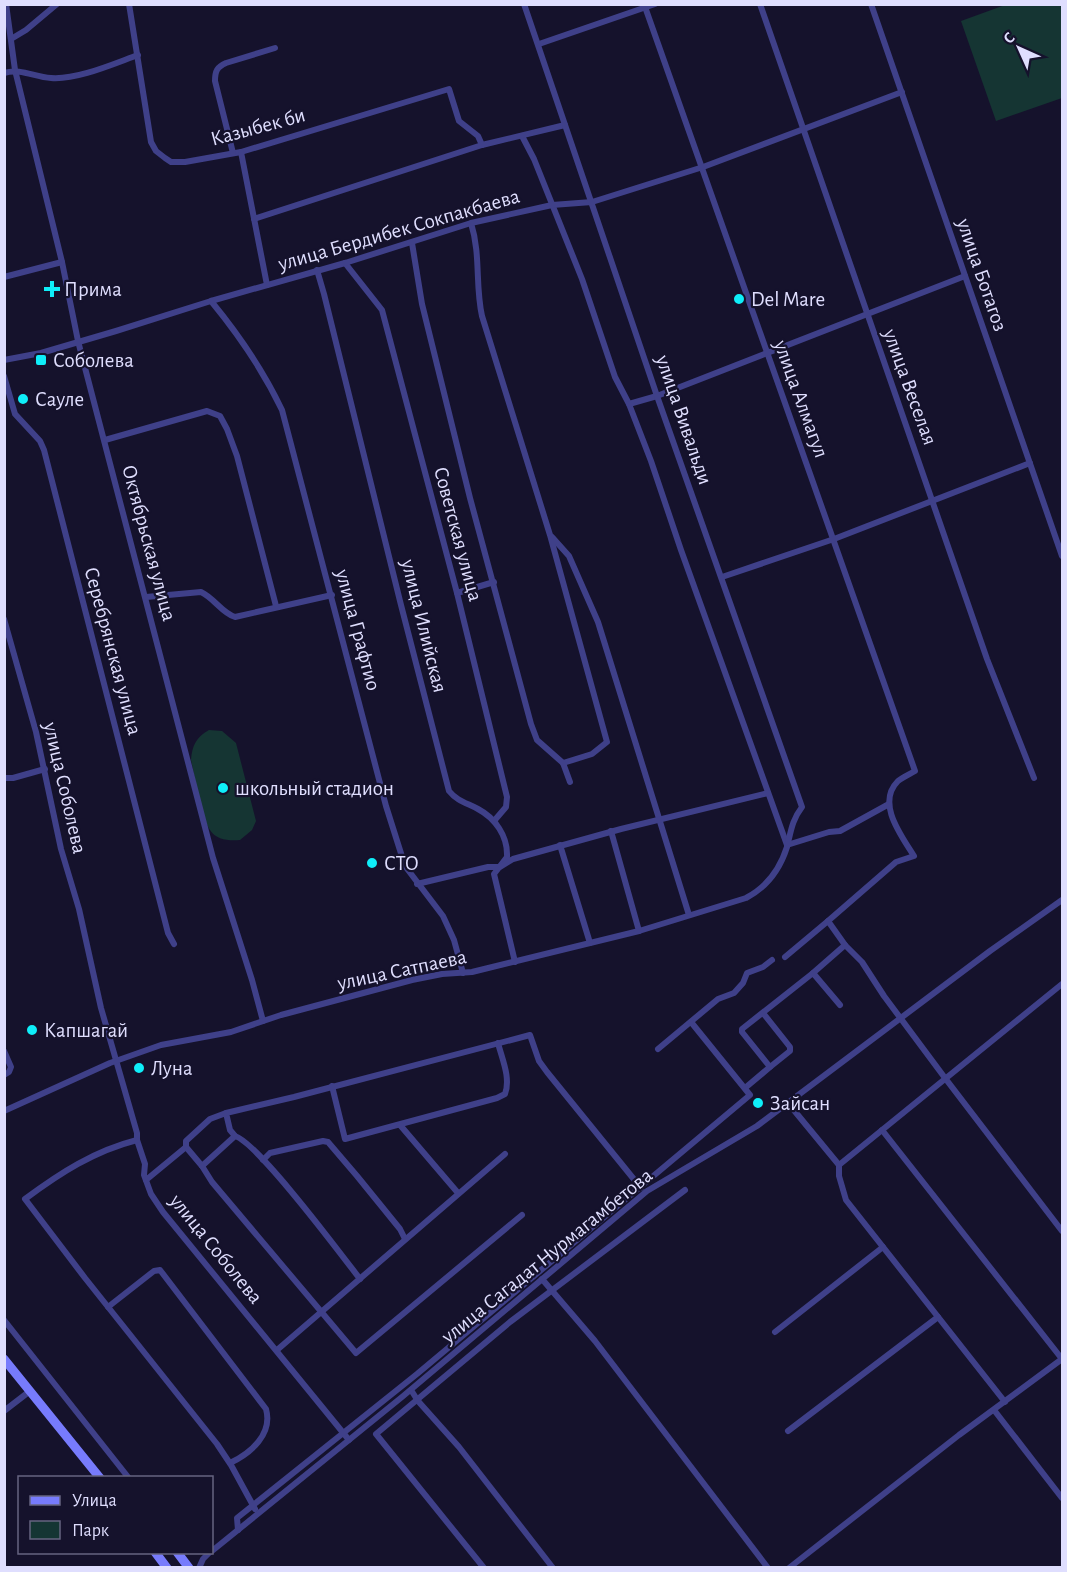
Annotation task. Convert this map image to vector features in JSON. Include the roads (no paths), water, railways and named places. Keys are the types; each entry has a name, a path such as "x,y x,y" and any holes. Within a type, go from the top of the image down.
{"main road":[{"path":"4,1359 98,1476"},
{"path":"156,1554 167,1568"},
{"path":"178,1554 189,1568"}],"street":[{"name":"Октябрьская улица","path":"6,4 15,70 62,262 78,341 213,858 263,1022"},
{"path":"11,39 26,30 57,4"},
{"name":"Казыбек би","path":"129,4 151,142 156,151 171,162 237,152 449,89 459,121 478,136 483,145"},
{"name":"улица Вивальди","path":"524,4 657,396 802,807 793,820 787,845"},
{"path":"538,44 655,4"},
{"name":"улица Веселая","path":"760,4 987,659 1034,778"},
{"name":"улица Ботагоз","path":"871,4 1062,556"},
{"name":"улица Алмагул","path":"645,6 915,771 900,779 892,789 889,804"},
{"path":"267,285 254,219 237,152 214,81 215,72 220,66 275,48"},
{"path":"4,73 15,70 51,78 72,76 138,56"},
{"name":"улица Бердибек Сокпакбаева","path":"4,360 41,353 412,243 471,223 552,205 592,202 703,167 902,92"},
{"path":"254,219 483,145 565,125"},
{"path":"522,136 582,279 615,377 629,404 651,461 787,845 829,832 840,831 889,804 889,810 899,832 914,855 896,862 785,957"},
{"path":"471,223 477,242 479,281 477,295 482,316 550,535 607,742 592,754 563,764"},
{"path":"412,243 422,304 470,498 534,732 540,744 563,764 570,782"},
{"path":"4,277 62,262"},
{"name":"Советская улица","path":"345,263 382,310 457,593 507,797 506,807 494,821"},
{"name":"улица Илийская","path":"317,270 449,791 456,799 480,810 494,821"},
{"path":"629,404 657,396 965,276"},
{"name":"улица Графтио","path":"211,301 239,335 271,387 282,410 386,806 405,866 443,916 454,940 463,973"},
{"name":"Серебрянская улица","path":"4,376 15,414 40,441 44,450 168,933 174,944"},
{"path":"105,440 207,411 220,416 237,456 276,606"},
{"path":"722,577 834,539 1030,463"},
{"path":"550,535 569,556 598,622 689,915"},
{"path":"457,593 494,582"},
{"path":"146,597 201,591 235,617 332,595"},
{"name":"улица Соболева","path":"4,619 45,769 101,1008 145,1164 146,1180 151,1194 163,1212 349,1440"},
{"path":"4,778 13,778 45,769"},
{"path":"417,884 488,867 500,867 513,859 560,845 768,793"},
{"path":"494,821 504,836 508,850 507,857 494,874 514,962"},
{"path":"611,831 639,931"},
{"path":"560,845 590,943"},
{"name":"улица Сатпаева","path":"4,1111 116,1060 161,1045 231,1032 412,980 442,974 463,973 514,962 639,931 746,898 760,891 781,864 787,845"},
{"name":"улица Сагадат Нурмагамбетова","path":"213,1550 411,1390 645,1193 736,1139 788,1103 990,951 1062,900"},
{"path":"828,921 845,945 862,962 945,1078 1062,1231"},
{"path":"770,1067 742,1029 845,945"},
{"path":"658,1049 718,999 734,993 743,983 747,973 763,967 772,960"},
{"path":"813,972 840,1005"},
{"path":"839,1165 1062,984"},
{"path":"745,1088 790,1051 790,1047 763,1013"},
{"path":"238,1530 237,1518 344,1434 750,1095 691,1022"},
{"path":"146,1180 186,1147 186,1142 210,1119 530,1035 539,1061 547,1072 645,1193"},
{"path":"332,1086 345,1139 400,1125 505,1094 506,1074 498,1043"},
{"path":"4,1051 11,1067 4,1075"},
{"path":"788,1103 839,1165 839,1176 846,1200 1005,1402"},
{"path":"226,1113 230,1130 264,1160 360,1279"},
{"path":"400,1125 458,1193"},
{"path":"789,1568 1062,1359 882,1130"},
{"path":"137,1136 78,1162 25,1199 218,1444 259,1514"},
{"path":"202,1166 235,1136"},
{"path":"264,1160 270,1153 322,1141 328,1142 372,1193 405,1239"},
{"path":"186,1147 212,1182 356,1353 522,1215"},
{"path":"277,1350 505,1154"},
{"path":"484,1568 376,1434 510,1322 686,1190"},
{"path":"775,1332 883,1247"},
{"path":"108,1306 154,1271 160,1270 211,1335 266,1409 268,1418 262,1438 255,1448 230,1463"},
{"path":"542,1279 621,1375 768,1568"},
{"path":"788,1431 938,1317"},
{"path":"4,1320 127,1476"},
{"path":"411,1390 459,1447 553,1568"},
{"path":"4,1411 30,1391"},
{"path":"994,1410 1062,1498"},
{"name":"улица Сагадат Нурмагамбетова","path":"213,1545 224,1540"},
{"name":"улица Сагадат Нурмагамбетова","path":"199,1568 203,1559 209,1554"}],"place":[{"name":"Прима","path":"52,289"},
{"name":"Del Mare","path":"739,299"},
{"name":"Соболева","path":"41,360"},
{"name":"Сауле","path":"23,399"},
{"name":"школьный стадион","path":"223,788"},
{"name":"СТО","path":"372,863"},
{"name":"Капшагай","path":"32,1030"},
{"name":"Луна","path":"139,1068"},
{"name":"Зайсан","path":"758,1103"}]}
